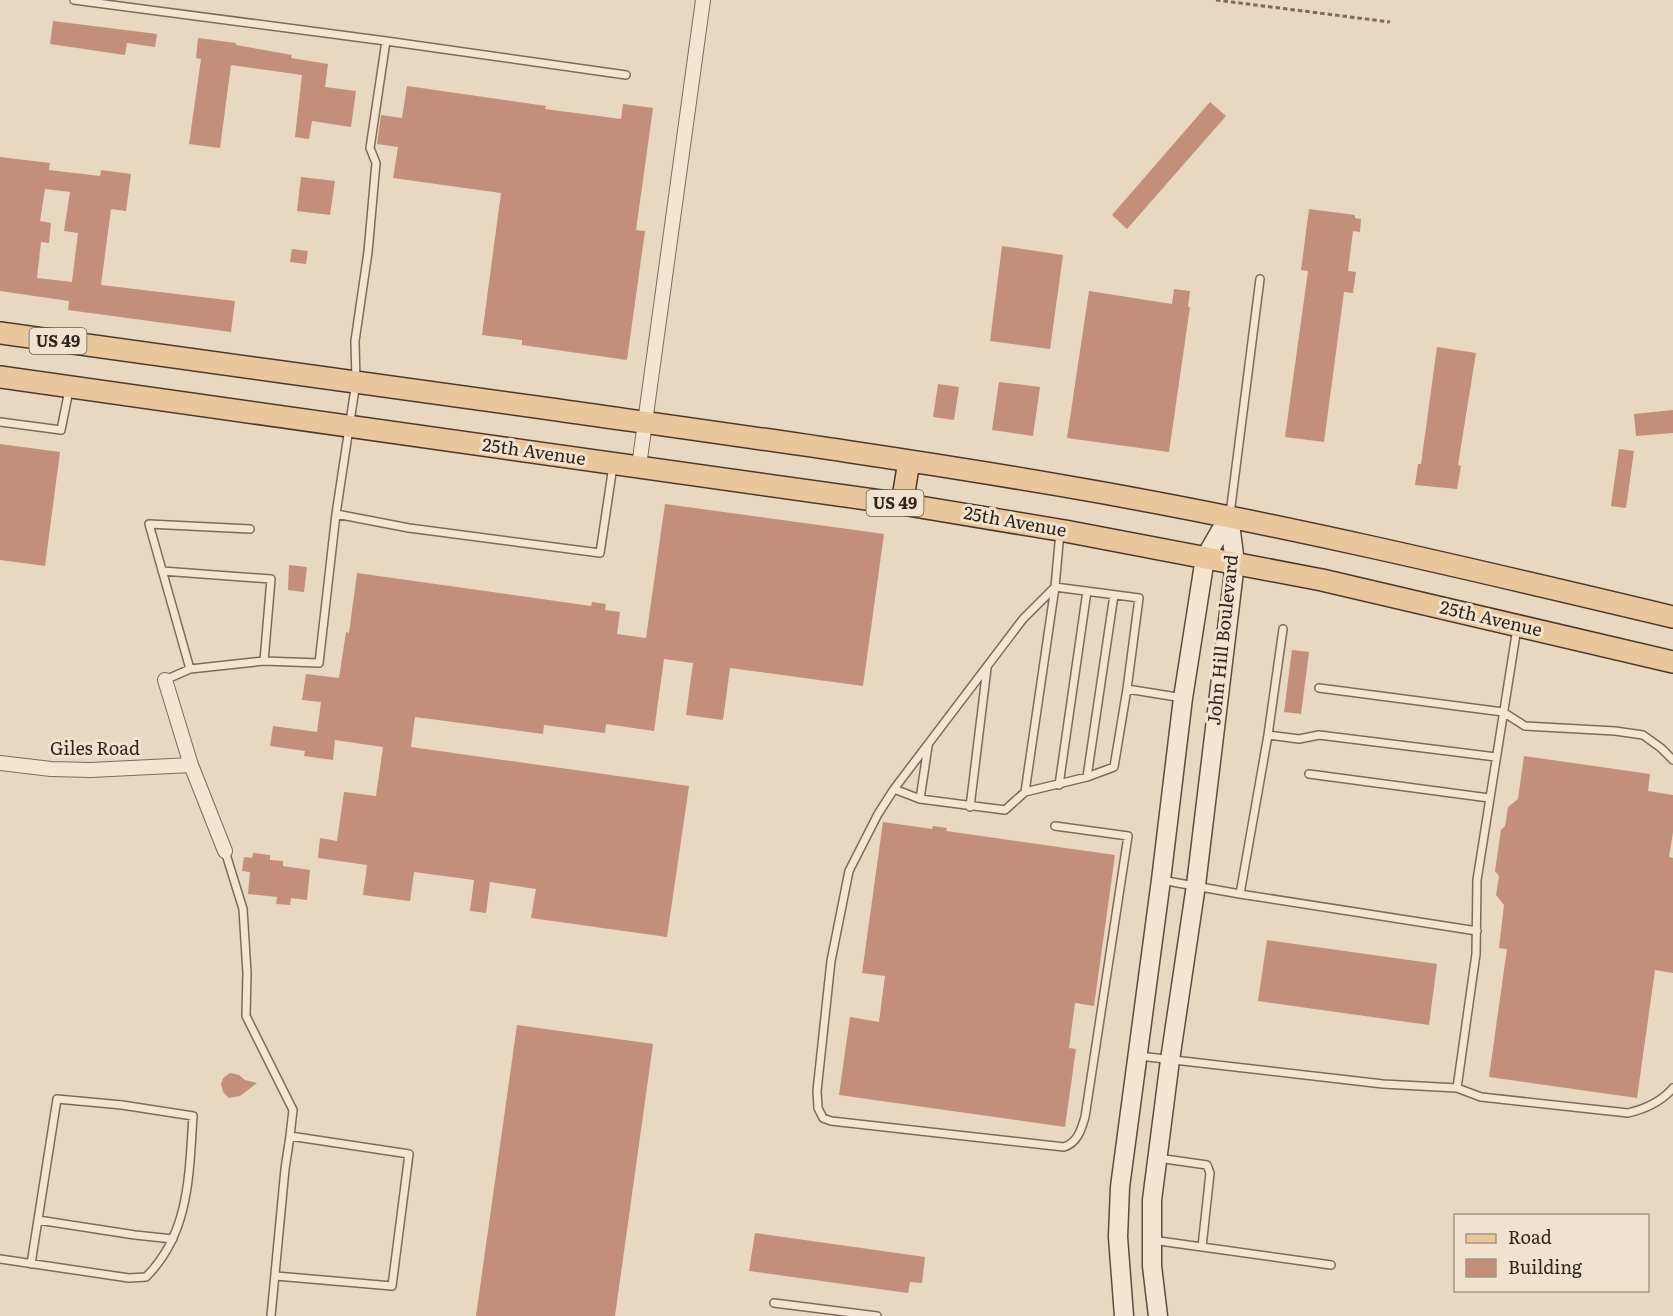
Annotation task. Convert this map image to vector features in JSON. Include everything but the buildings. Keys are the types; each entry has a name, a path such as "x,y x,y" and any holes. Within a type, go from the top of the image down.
{"main road":[{"name":"US 49","path":"0,333 909,460 1229,516 1361,544 1673,617"},
{"name":"25th Avenue","path":"0,377 639,466 902,504 1060,530 1322,580 1673,663"},
{"path":"902,504 909,460"}],"street":[{"path":"639,466 703,0"},
{"name":"John Hill Boulevard","path":"1124,1316 1118,1238 1120,1187 1136,1056 1161,880 1183,698 1205,558 1229,516"},
{"name":"John Hill Boulevard","path":"1158,1316 1152,1266 1152,1200 1196,885 1235,563 1229,516"},
{"path":"165,680 191,765 225,851"},
{"name":"Giles Road","path":"0,763 51,769 91,770 191,765"}],"lane":[{"path":"74,0 626,75"},
{"path":"165,680 190,669 264,661 319,663 336,514 356,382 355,341 368,252 376,163 370,148 386,41"},
{"path":"1229,516 1260,279"},
{"path":"0,422 61,430 69,387"},
{"path":"336,514 409,528 600,553 613,463"},
{"path":"190,669 149,524 250,529"},
{"path":"1025,792 1055,587 1060,530"},
{"path":"162,571 271,579 264,661"},
{"path":"894,789 920,799 1005,810 1025,792 1059,785 1114,767 1139,598 1055,587"},
{"path":"1055,587 1023,619 894,789 878,814 849,871 833,950 817,1091 820,1113 823,1118 831,1121 1064,1147 1075,1140 1081,1132 1085,1117 1128,836 1055,826"},
{"path":"1059,785 1087,591"},
{"path":"1087,777 1114,595"},
{"path":"1457,1088 1477,931 1477,880 1518,625"},
{"path":"1240,894 1268,735 1283,629"},
{"path":"970,807 988,666"},
{"path":"1319,688 1503,712 1525,726 1615,731 1643,735 1673,760"},
{"path":"1127,689 1183,698"},
{"path":"1268,735 1299,740 1319,735 1496,757"},
{"path":"920,799 928,744"},
{"path":"1309,774 1489,798"},
{"path":"225,851 243,909 247,973 246,1016 293,1110 271,1316"},
{"path":"1161,880 1477,931"},
{"path":"1136,1056 1383,1084 1457,1088 1481,1097 1628,1113 1645,1109 1658,1102 1673,1088"},
{"path":"0,1259 31,1264 129,1278 146,1277 161,1262 173,1239 187,1197 193,1116 122,1105 57,1099 31,1264"},
{"path":"276,1276 392,1286 409,1154 290,1136"},
{"path":"1158,1158 1207,1165 1210,1173 1202,1247"},
{"path":"38,1220 173,1239"},
{"path":"1152,1240 1331,1264"},
{"path":"774,1303 877,1316"}],"path":[{"path":"1216,0 1390,22"}]}
